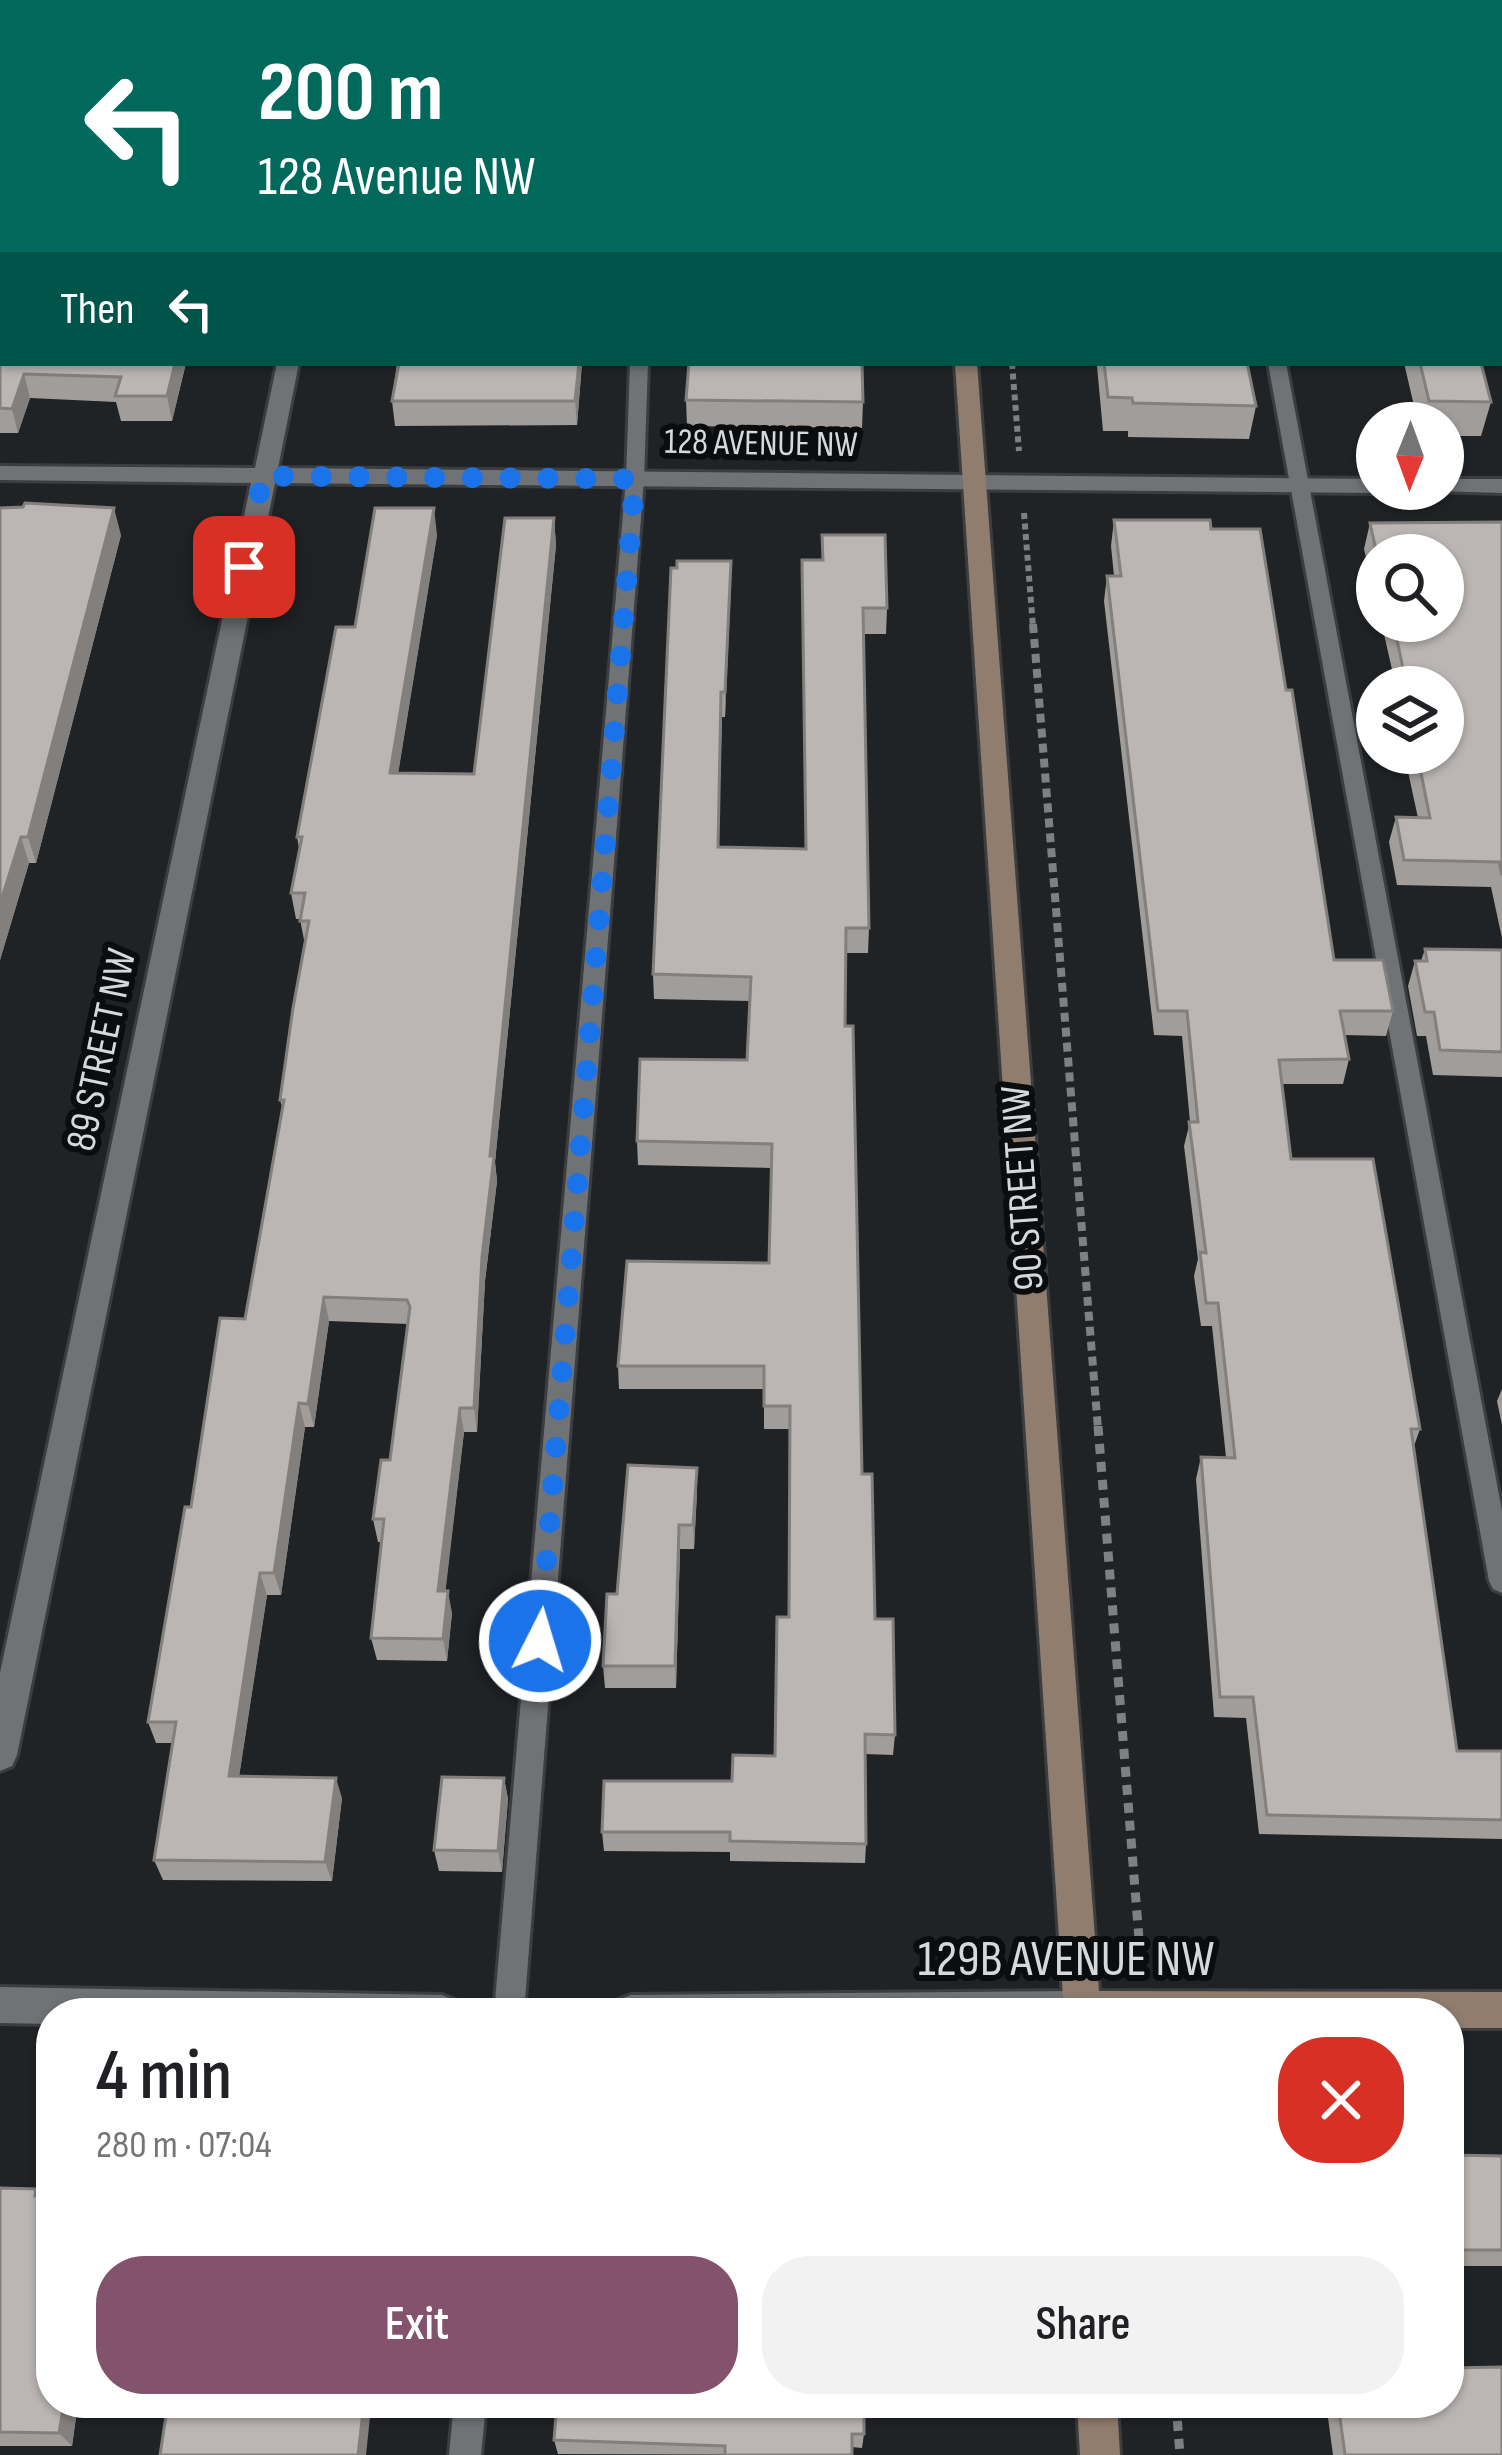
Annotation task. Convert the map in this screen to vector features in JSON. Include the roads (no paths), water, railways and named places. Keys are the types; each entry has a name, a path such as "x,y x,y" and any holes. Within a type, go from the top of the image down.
{"street":[{"name":"89 STREET NW","path":"0,1755 287,366"},
{"name":"90 STREET NW","path":"967,366 1081,1998"},
{"name":"128 AVENUE NW","path":"0,473 1356,486"},
{"path":"1464,486 1502,486"},
{"path":"0,2006 36,2007"},
{"name":"129B AVENUE NW","path":"1464,2010 1502,2010"},
{"path":"1098,2418 1100,2455"}],"lane":[{"path":"510,1998 635,479 640,366"},
{"path":"1278,366 1502,1581"},
{"path":"465,2455 469,2418"}]}
